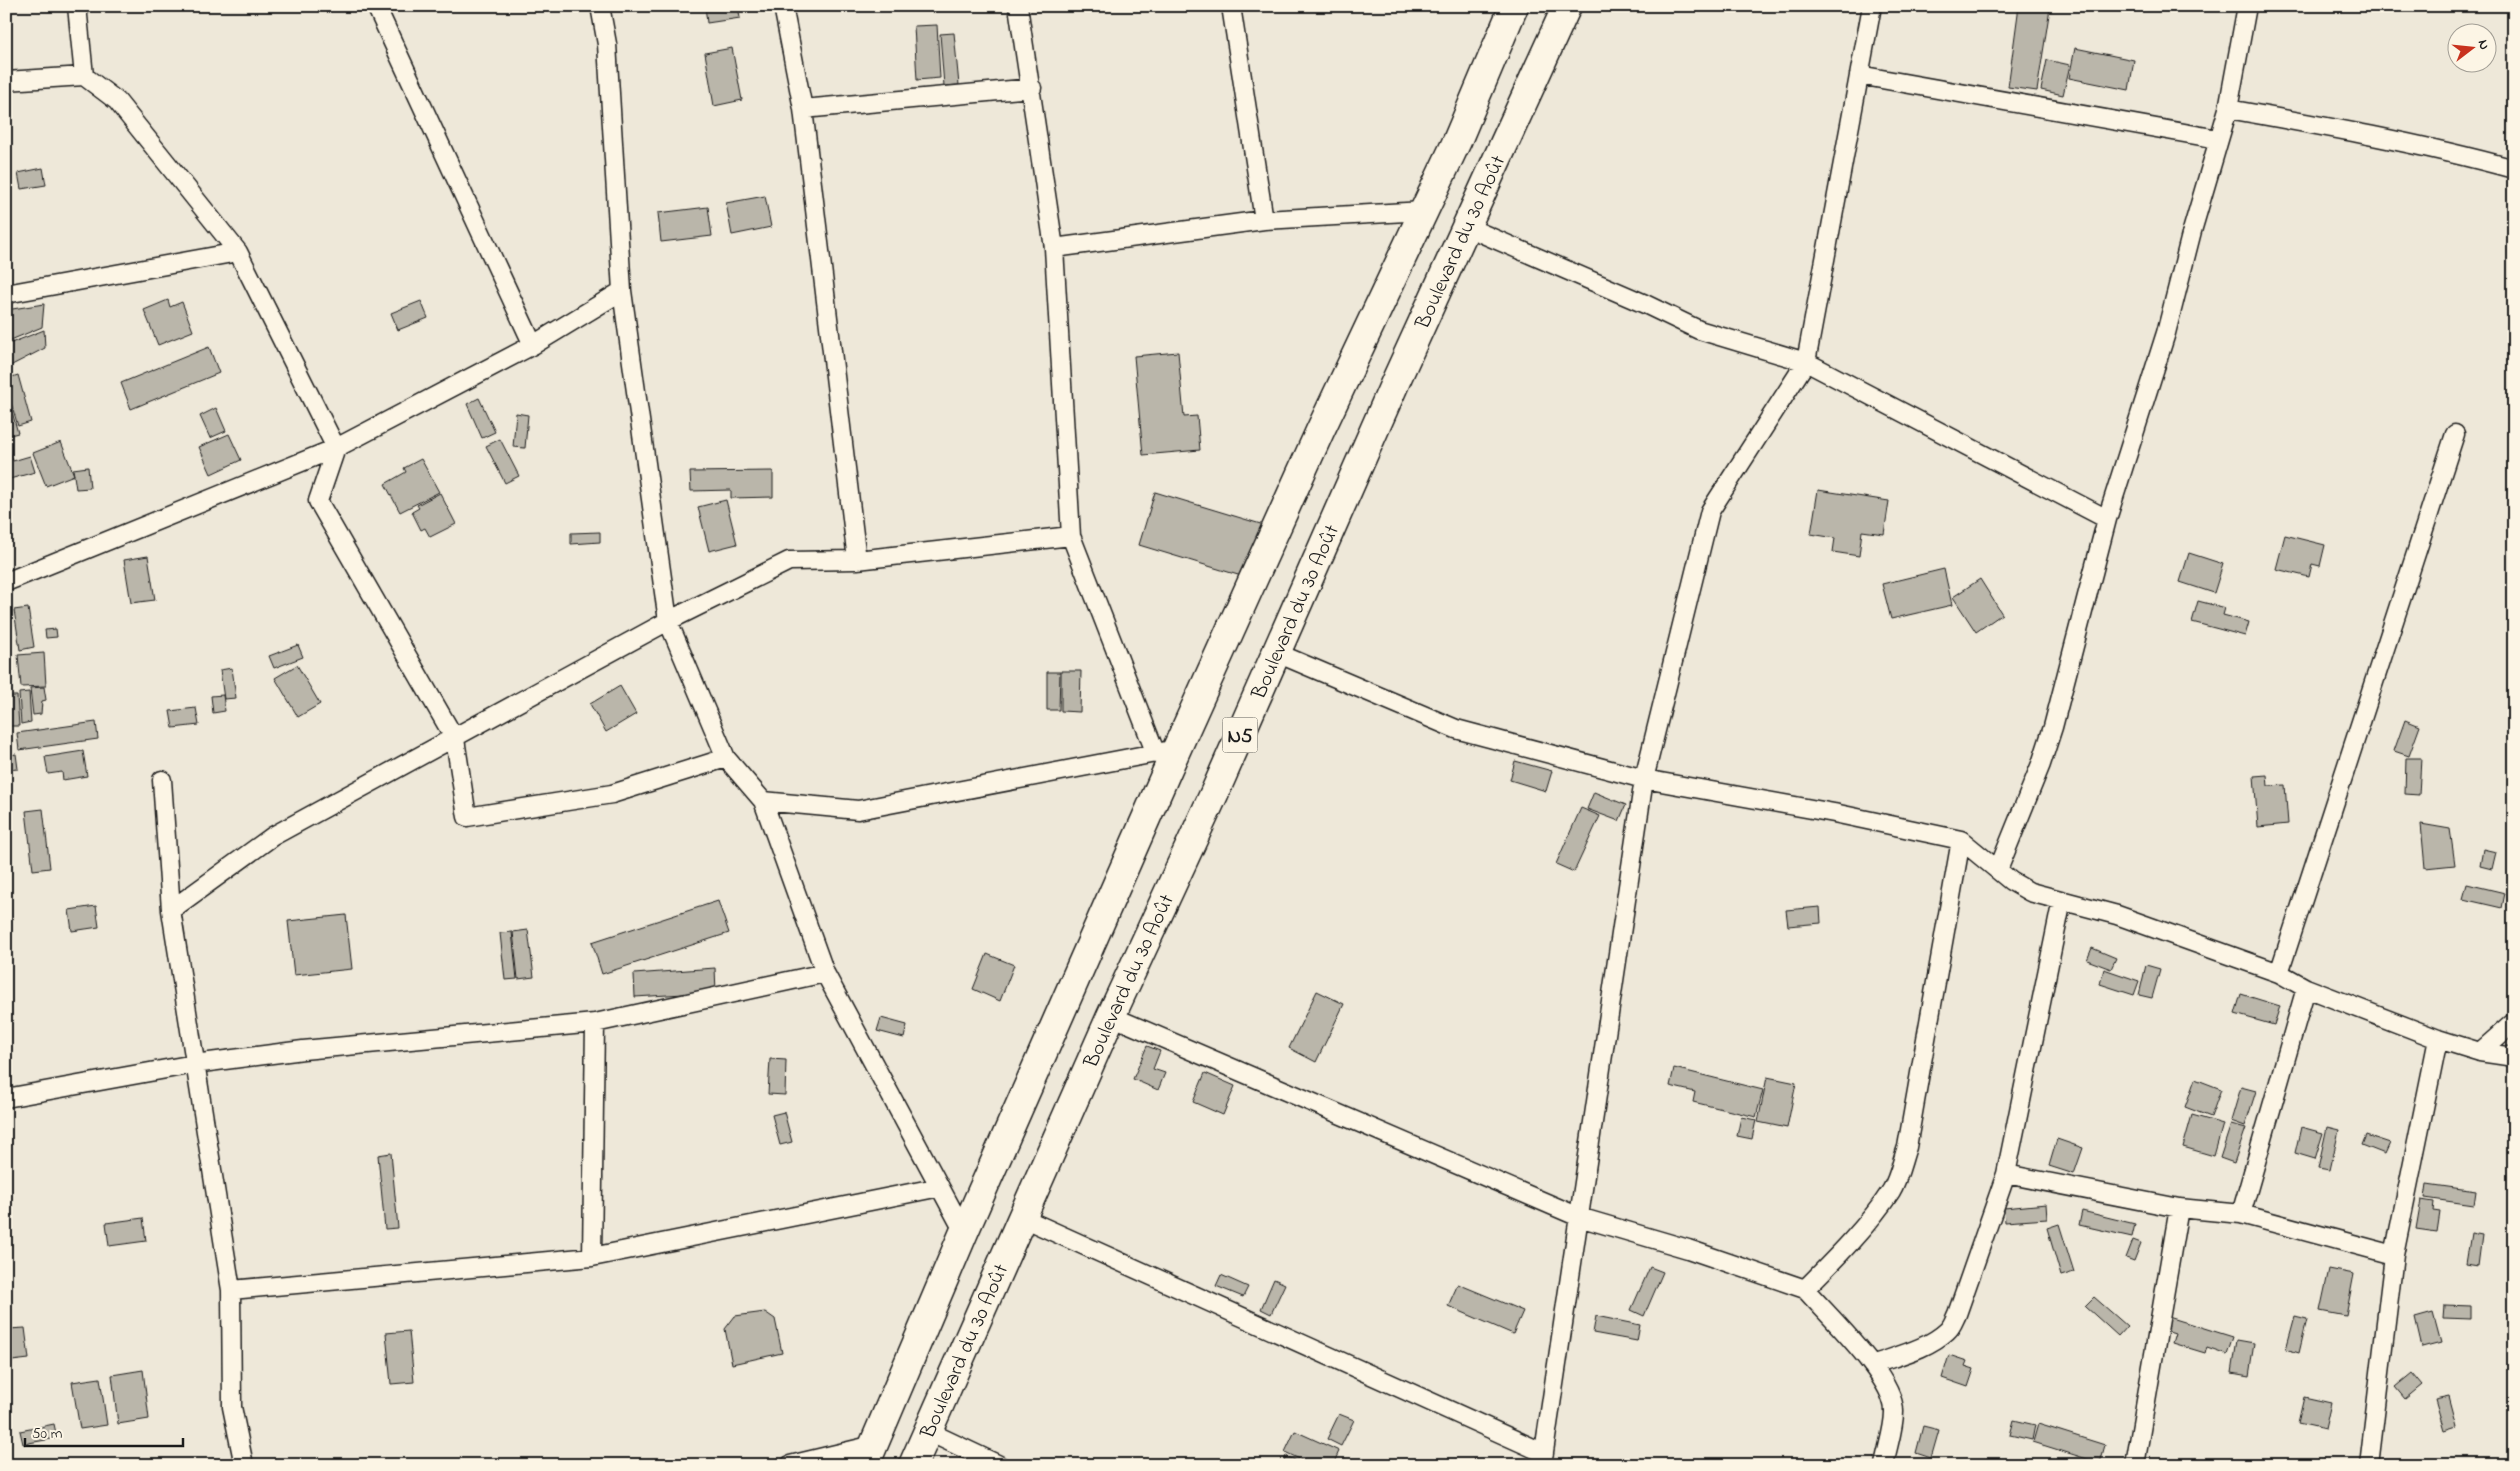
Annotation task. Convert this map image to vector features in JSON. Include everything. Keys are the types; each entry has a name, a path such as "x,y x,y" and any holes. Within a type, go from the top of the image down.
{"highway":[{"name":"Boulevard du 30 Août","path":"870,1455 1167,751 1424,211 1514,6"},
{"name":"Boulevard du 30 Août","path":"913,1465 1111,1016 1277,653 1398,376 1567,6"}],"street":[{"path":"77,6 84,76"},
{"path":"376,6 533,345"},
{"path":"600,6 608,44 622,292 668,621 726,758 762,801 825,973 964,1232"},
{"path":"783,6 803,109 857,560"},
{"path":"762,801 858,810 1167,751 1071,536 1054,248 1032,88 1018,6"},
{"path":"1231,6 1264,220"},
{"path":"1023,1218 1543,1459 1644,779 1710,511 1806,362 1872,6"},
{"path":"1998,870 2041,764 2053,728 2107,520 2166,333 2218,139 2228,110 2247,6"},
{"path":"1859,75 2218,139"},
{"path":"6,81 84,76 117,101 238,252 336,448 318,502 455,739 467,817 612,794 726,758"},
{"path":"803,109 1032,88"},
{"path":"2228,110 2430,147 2514,169"},
{"path":"1054,248 1264,220 1424,211"},
{"path":"1467,227 1645,304 1699,330 1806,362 2107,520"},
{"path":"6,294 238,252"},
{"path":"6,582 336,448 533,345 622,292"},
{"path":"2279,973 2455,434"},
{"path":"171,910 273,836 455,739 668,621 789,561 857,560 1071,536"},
{"path":"1277,653 1456,729 1644,779 1834,813 1961,840 2020,887 2117,915 2279,973 2306,988 2438,1039 2480,1052 2514,1057"},
{"path":"162,780 171,910 231,1290 232,1407 244,1465"},
{"path":"1805,1290 1892,1190 1900,1168 1907,1147 1961,840"},
{"path":"1872,1365 1930,1342 1949,1330 1958,1314 2006,1174 2062,900"},
{"path":"6,1098 194,1064 303,1050 595,1023 825,973"},
{"path":"2241,1214 2306,988"},
{"path":"1111,1016 1579,1217 1688,1249 1805,1290 1872,1365 1885,1382 1891,1394 1894,1412 1884,1465"},
{"path":"2480,1052 2514,1022"},
{"path":"592,1257 595,1023"},
{"path":"2368,1465 2394,1255 2438,1039"},
{"path":"2006,1174 2179,1208 2241,1214 2394,1255"},
{"path":"231,1290 592,1257 940,1187"},
{"path":"2135,1465 2179,1208"},
{"path":"927,1431 999,1465"},
{"path":"790,1465 870,1455"}],"building":[{"path":"705,6 738,6 740,18 707,23"},
{"path":"2019,6 2050,8 2037,91 2008,87"},
{"path":"937,25 940,78 917,80 914,26"},
{"path":"954,33 959,85 944,86 940,34"},
{"path":"732,48 742,100 714,106 705,53"},
{"path":"2075,48 2134,60 2129,90 2069,78"},
{"path":"2047,60 2070,65 2063,95 2041,90"},
{"path":"43,168 46,185 21,189 18,173"},
{"path":"765,196 771,227 732,235 726,203"},
{"path":"708,207 712,236 661,242 658,213"},
{"path":"168,300 170,307 182,302 193,331 158,345 144,310"},
{"path":"421,301 428,318 398,330 391,313"},
{"path":"44,304 42,327 6,342 6,310"},
{"path":"44,330 45,348 10,366 6,345"},
{"path":"209,347 219,373 131,409 121,383"},
{"path":"1178,352 1184,417 1197,416 1200,450 1143,455 1134,356"},
{"path":"18,375 31,422 18,426 6,386 6,379"},
{"path":"6,391 18,433 6,436"},
{"path":"479,398 495,432 482,438 467,404"},
{"path":"216,408 226,431 210,438 200,416"},
{"path":"516,413 528,415 525,448 513,447"},
{"path":"229,434 241,460 211,474 199,447"},
{"path":"500,439 519,476 505,483 486,446"},
{"path":"61,442 74,475 46,486 33,453"},
{"path":"8,444 13,461 30,456 35,472 6,480 6,445"},
{"path":"421,459 439,492 400,512 385,484 406,472 404,468"},
{"path":"88,467 90,488 76,489 73,469"},
{"path":"773,471 773,497 731,498 731,490 691,491 690,472"},
{"path":"1818,490 1889,501 1884,534 1862,531 1859,556 1833,552 1835,538 1811,534"},
{"path":"1155,492 1264,525 1248,578 1139,545"},
{"path":"440,493 456,524 430,537 425,528 421,530 412,512 419,508 417,505"},
{"path":"726,500 737,544 709,551 698,507"},
{"path":"600,532 600,542 571,544 571,533"},
{"path":"2285,535 2325,545 2320,566 2312,564 2309,577 2276,569"},
{"path":"2189,553 2223,564 2214,593 2180,582"},
{"path":"148,556 155,600 131,603 124,560"},
{"path":"1944,569 1952,605 1891,619 1882,584"},
{"path":"1980,579 2002,614 1976,632 1953,597"},
{"path":"2198,601 2225,608 2223,615 2249,622 2245,636 2192,622"},
{"path":"28,608 34,647 20,650 14,610"},
{"path":"56,629 57,637 46,638 45,630"},
{"path":"298,645 303,657 274,668 269,656"},
{"path":"44,653 46,686 21,687 18,655"},
{"path":"297,665 320,704 298,717 275,678"},
{"path":"232,668 236,698 224,699 220,670"},
{"path":"1061,671 1081,671 1080,712 1061,711"},
{"path":"1047,672 1060,672 1059,710 1047,710"},
{"path":"620,686 636,714 606,732 590,704"},
{"path":"44,687 46,700 42,701 41,714 33,715 30,688"},
{"path":"29,692 31,722 21,724 19,693"},
{"path":"223,695 225,711 213,713 211,696"},
{"path":"6,696 17,696 19,726 6,726"},
{"path":"196,708 199,725 173,728 170,711"},
{"path":"2405,720 2420,726 2409,756 2394,751"},
{"path":"96,722 98,739 19,750 17,733"},
{"path":"83,751 87,776 63,780 62,772 48,774 45,757"},
{"path":"16,754 18,769 6,770 6,756"},
{"path":"2406,758 2421,758 2419,795 2405,794"},
{"path":"1515,761 1552,771 1546,791 1510,780"},
{"path":"2267,775 2268,786 2285,785 2288,824 2258,827 2254,776"},
{"path":"1594,792 1626,805 1619,821 1587,809"},
{"path":"1581,808 1600,816 1574,872 1556,864"},
{"path":"43,809 50,868 33,870 26,811"},
{"path":"2421,824 2450,829 2455,865 2425,868"},
{"path":"2483,849 2496,852 2492,869 2480,866"},
{"path":"2467,884 2505,893 2502,908 2463,899"},
{"path":"718,901 729,933 602,974 592,942"},
{"path":"96,906 99,927 72,931 69,910"},
{"path":"1820,907 1821,923 1788,926 1786,910"},
{"path":"346,915 352,969 294,975 288,921"},
{"path":"528,930 534,977 518,979 513,932"},
{"path":"512,932 517,979 505,980 500,933"},
{"path":"2092,948 2116,958 2111,969 2087,960"},
{"path":"987,954 1014,965 1000,1001 973,989"},
{"path":"2146,965 2160,969 2152,998 2139,995"},
{"path":"715,968 716,992 635,997 634,974"},
{"path":"2104,969 2139,981 2134,995 2100,984"},
{"path":"1317,991 1344,1004 1316,1062 1289,1048"},
{"path":"2241,994 2280,1006 2274,1025 2235,1014"},
{"path":"881,1018 907,1025 904,1038 877,1031"},
{"path":"1147,1046 1160,1051 1153,1069 1165,1073 1158,1090 1133,1079"},
{"path":"770,1059 786,1060 785,1095 768,1094"},
{"path":"1674,1068 1763,1090 1756,1117 1693,1102 1695,1092 1670,1086"},
{"path":"1205,1073 1235,1086 1223,1115 1193,1102"},
{"path":"1767,1077 1796,1083 1787,1128 1758,1122"},
{"path":"2195,1079 2221,1089 2211,1117 2185,1107"},
{"path":"2241,1087 2256,1091 2245,1126 2231,1121"},
{"path":"784,1112 792,1142 780,1145 772,1115"},
{"path":"2192,1115 2223,1124 2214,1156 2183,1147"},
{"path":"1741,1117 1756,1120 1752,1139 1737,1136"},
{"path":"2231,1124 2246,1128 2234,1163 2220,1158"},
{"path":"2301,1127 2323,1133 2315,1159 2295,1153"},
{"path":"2327,1127 2339,1130 2330,1170 2318,1168"},
{"path":"2366,1135 2390,1143 2385,1154 2362,1145"},
{"path":"2057,1139 2083,1148 2074,1174 2049,1166"},
{"path":"391,1153 398,1228 385,1229 378,1155"},
{"path":"2427,1184 2476,1191 2474,1205 2425,1198"},
{"path":"2421,1200 2434,1202 2433,1211 2440,1212 2437,1232 2416,1229"},
{"path":"2046,1204 2047,1219 2005,1222 2004,1208"},
{"path":"2082,1211 2135,1224 2132,1237 2079,1225"},
{"path":"143,1218 146,1241 109,1246 106,1223"},
{"path":"2059,1224 2074,1272 2061,1276 2047,1228"},
{"path":"2471,1233 2482,1235 2478,1266 2466,1264"},
{"path":"2133,1240 2141,1243 2134,1261 2126,1258"},
{"path":"1650,1267 1663,1272 1644,1316 1631,1310"},
{"path":"2329,1269 2354,1274 2346,1316 2320,1311"},
{"path":"1221,1275 1248,1287 1243,1297 1216,1286"},
{"path":"1274,1279 1285,1284 1271,1314 1261,1309"},
{"path":"1458,1284 1523,1311 1513,1334 1448,1306"},
{"path":"2094,1297 2127,1326 2118,1336 2085,1306"},
{"path":"2445,1305 2471,1306 2471,1319 2444,1318"},
{"path":"765,1312 775,1319 782,1353 732,1364 725,1329 735,1316"},
{"path":"2433,1313 2441,1343 2422,1348 2415,1318"},
{"path":"2162,1315 2233,1337 2227,1355 2207,1348 2205,1353 2172,1343 2175,1333 2159,1328"},
{"path":"1596,1316 1640,1325 1637,1341 1593,1333"},
{"path":"2295,1316 2307,1319 2299,1353 2286,1349"},
{"path":"25,1328 29,1359 12,1361 8,1329"},
{"path":"409,1331 414,1382 391,1384 386,1333"},
{"path":"2237,1340 2254,1343 2249,1376 2232,1373"},
{"path":"1949,1355 1967,1361 1965,1366 1974,1369 1968,1387 1942,1378"},
{"path":"143,1370 149,1419 118,1424 112,1375"},
{"path":"2412,1373 2422,1385 2405,1399 2395,1387"},
{"path":"100,1378 107,1425 80,1429 72,1382"},
{"path":"2449,1396 2457,1426 2444,1430 2435,1399"},
{"path":"2304,1397 2331,1403 2325,1429 2298,1423"},
{"path":"1339,1414 1354,1420 1341,1446 1327,1439"},
{"path":"2014,1420 2035,1425 2032,1440 2010,1435"},
{"path":"54,1424 57,1438 23,1444 20,1431"},
{"path":"2038,1424 2105,1445 2100,1463 2033,1442"},
{"path":"1923,1426 1939,1430 1931,1458 1916,1453"},
{"path":"1295,1431 1339,1451 1333,1465 1312,1465 1285,1452"},
{"path":"1286,1456 1306,1465 1282,1465"}]}
